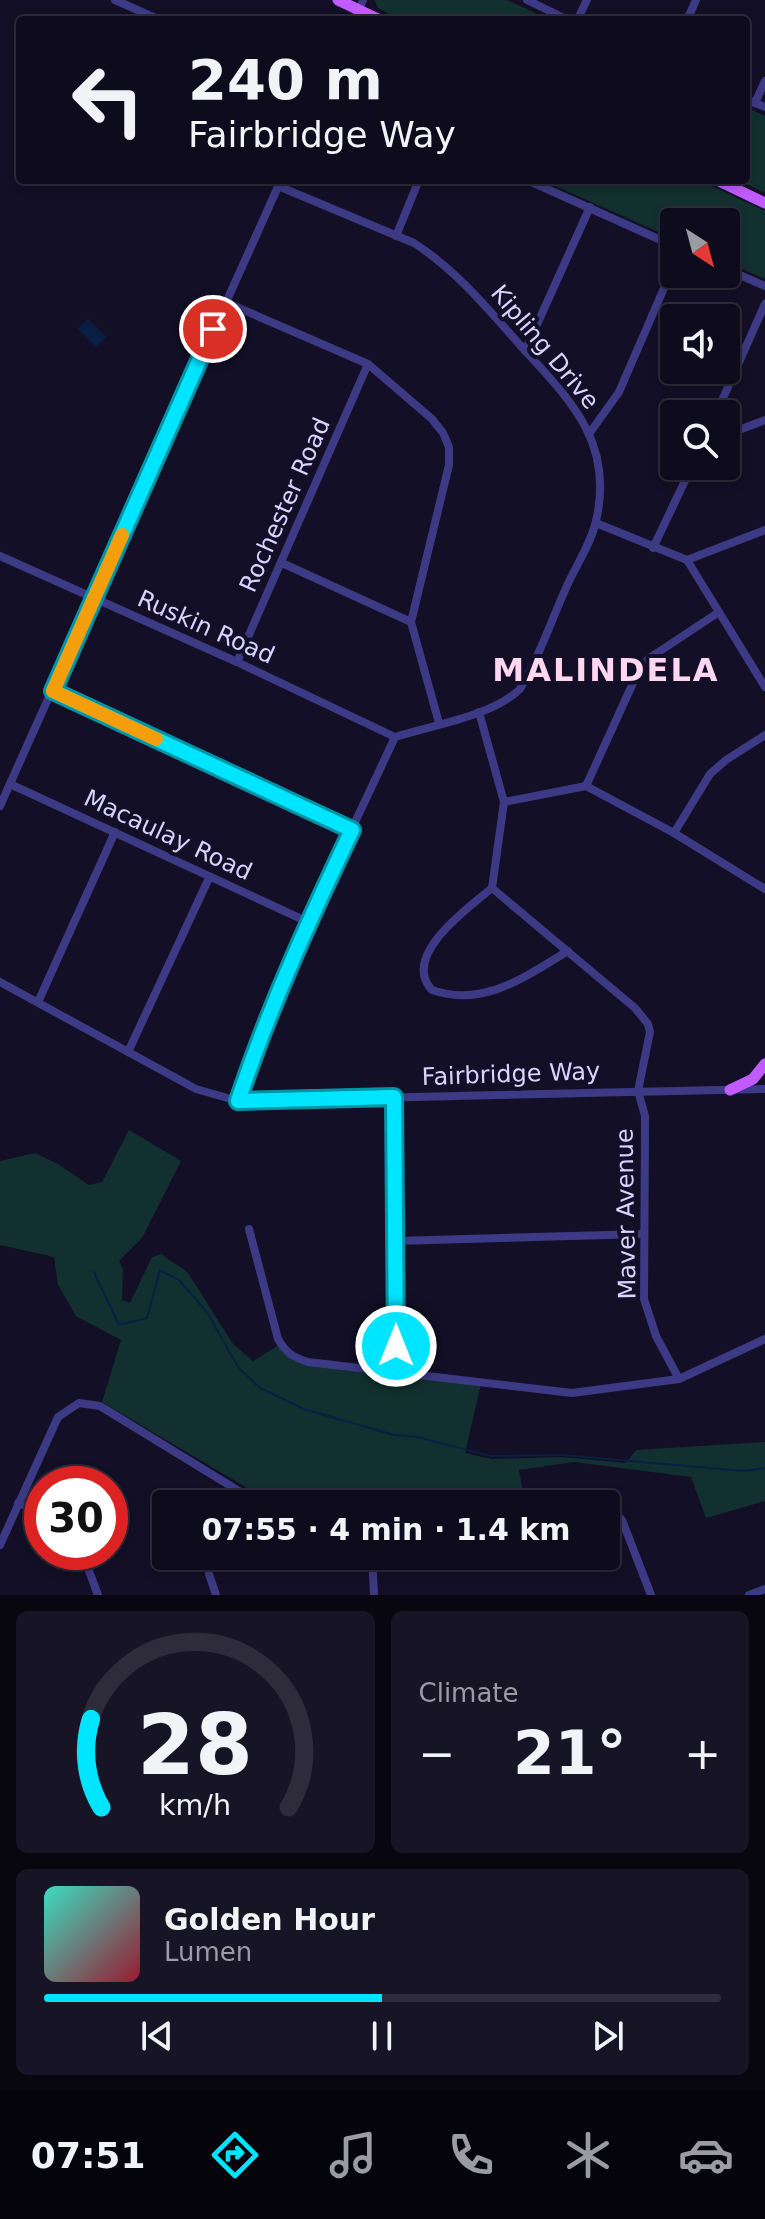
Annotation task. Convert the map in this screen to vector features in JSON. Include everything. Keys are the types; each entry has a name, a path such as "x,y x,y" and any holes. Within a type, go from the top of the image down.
{"main road":[{"path":"338,0 358,10"},
{"path":"725,184 765,203"},
{"path":"730,1090 753,1079 765,1064"}],"street":[{"path":"115,0 151,16"},
{"path":"527,0 560,16"},
{"path":"765,81 750,101 765,107"},
{"path":"0,806 280,184"},
{"name":"Kipling Drive","path":"282,184 435,257 460,279 576,408 589,434 597,461 599,489 596,523 524,684 514,695 479,712 395,737"},
{"path":"396,236 417,184"},
{"path":"536,184 660,240"},
{"path":"525,351 590,207"},
{"path":"740,275 765,286"},
{"path":"589,434 619,392 664,288"},
{"path":"225,302 368,364 432,419 443,433 449,447 449,465 411,622 439,723"},
{"path":"722,400 765,304"},
{"name":"Rochester Road","path":"237,662 368,364"},
{"path":"740,430 765,420"},
{"path":"653,548 685,480"},
{"path":"596,523 687,560 765,687"},
{"path":"687,560 765,530"},
{"name":"Ruskin Road","path":"0,556 395,737"},
{"path":"282,563 411,622"},
{"path":"586,786 633,683 648,659 719,612"},
{"path":"53,691 352,830"},
{"path":"479,712 504,802 492,888 435,940 423,974 432,990 443,994 495,992 568,951"},
{"path":"674,833 710,774 765,735"},
{"path":"238,1101 255,1050 308,922 395,737"},
{"name":"Macaulay Road","path":"10,784 308,922"},
{"path":"504,802 586,786 674,833 765,889"},
{"path":"38,1002 115,832"},
{"path":"128,1052 209,878"},
{"path":"492,888 635,1008 648,1024 650,1032 638,1091"},
{"name":"Fairbridge Way","path":"0,982 196,1089 238,1101 765,1089"},
{"name":"Maver Avenue","path":"638,1091 645,1116 642,1282 656,1336 679,1379"},
{"path":"394,1097 396,1373"},
{"path":"249,1229 278,1339 284,1350 293,1357 308,1362 572,1393 679,1379 765,1339"},
{"path":"395,1241 643,1234"},
{"path":"0,1545 58,1417 79,1403 100,1406 234,1490"},
{"path":"18,1503 24,1505"},
{"path":"620,1518 651,1595"},
{"path":"89,1570 98,1595"},
{"path":"209,1570 216,1595"},
{"path":"373,1570 374,1595"},
{"path":"749,1595 765,1589"}],"green space":[{"path":"375,0 507,0 542,16 392,16 377,7"},
{"path":"750,109 765,116 765,193 746,184 750,184"},
{"path":"551,184 708,184 765,211 765,279 740,268 740,208 660,208 660,233"},
{"path":"129,1130 181,1161 142,1238 119,1261 123,1269 122,1300 130,1303 152,1257 162,1254 188,1273 233,1344 253,1361 279,1345 292,1359 481,1384 465,1453 492,1459 563,1457 626,1463 636,1450 765,1442 765,1501 706,1518 691,1477 574,1462 519,1470 523,1490 250,1490 102,1402 121,1340 76,1316 58,1285 54,1257 0,1245 0,1161 35,1153 89,1185 102,1182"}],"water":[{"path":"88,319 106,337 96,347 78,329"}],"waterway":[{"path":"94,1272 119,1325 147,1318 160,1270 179,1280 207,1312 238,1367 260,1388 304,1409 394,1435 417,1437 491,1456 563,1455 743,1471 765,1468"}],"slow traffic":[{"path":"122,535 53,691 156,739"}],"district":[{"name":"MALINDELA","path":"606,670"}],"route":[{"path":"213,329 53,691 352,830 308,922 255,1050 238,1101 394,1097 396,1346"}]}
